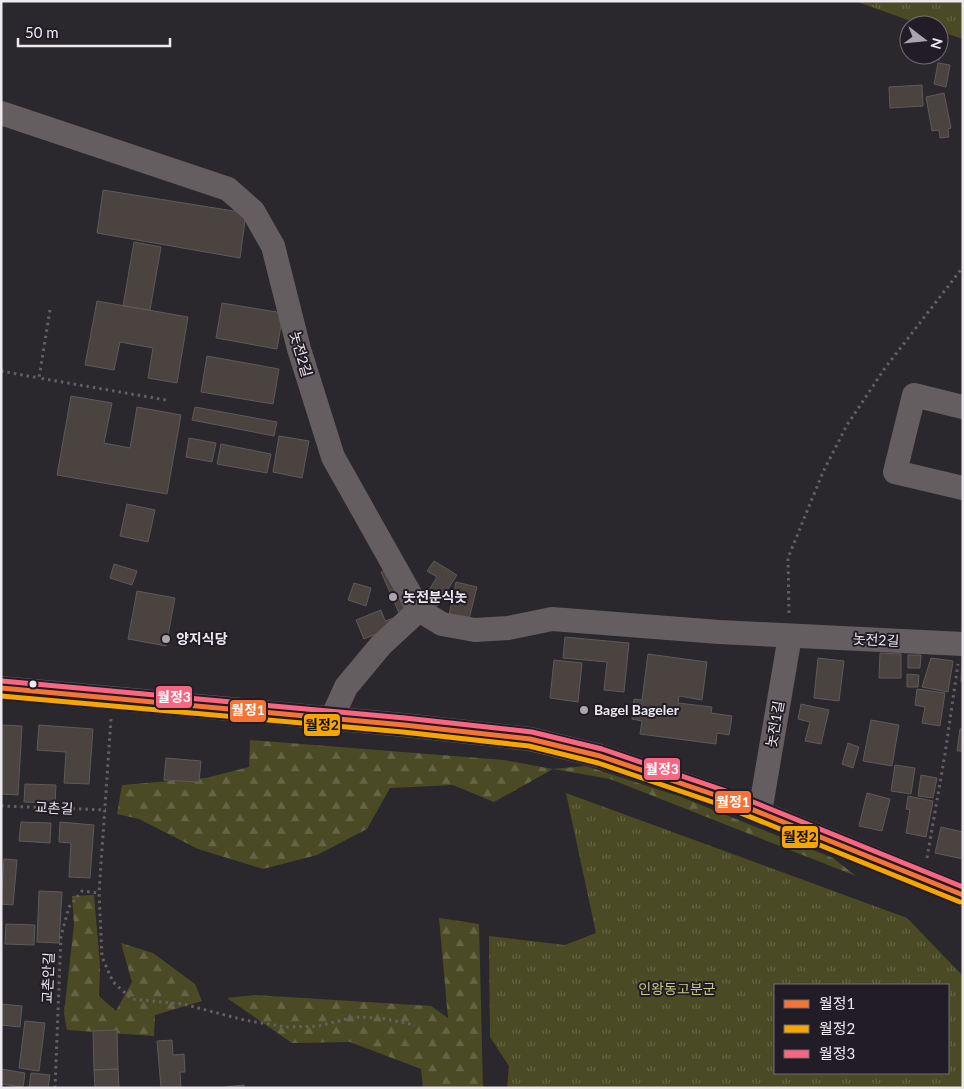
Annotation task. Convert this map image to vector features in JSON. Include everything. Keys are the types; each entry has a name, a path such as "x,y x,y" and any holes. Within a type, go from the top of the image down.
{"street":[{"name":"놋전2길","path":"1,113 228,189 253,211 273,246 299,349 333,457 419,610 442,624 475,630 508,628 552,619 790,636 962,644"},
{"path":"963,407 914,395 896,472 963,488"},
{"path":"332,718 346,687 381,645 419,610"},
{"name":"놋전1길","path":"760,812 790,636"},
{"path":"1,688 332,718 530,739 600,756 724,798 963,895"}],"path":[{"path":"790,636 788,558 823,472 847,425 885,368 963,267"},
{"path":"39,378 50,310"},
{"path":"1,371 166,400"},
{"path":"923,879 962,644"},
{"path":"112,698 99,893 102,956 113,982 132,999 183,1004 244,1020 286,1027 319,1026 354,1017 380,1018 415,1025"},
{"name":"교촌길","path":"1,806 106,810"},
{"name":"교촌안길","path":"55,1088 61,936 69,907 82,892 99,893"}],"green space":[{"path":"855,1 963,1 963,39 949,34 949,15 899,15 899,17"},
{"path":"250,740 504,760 552,769 586,766 681,797 833,858 856,876 610,779 553,769 494,802 453,785 390,788 367,829 317,855 263,869 198,849 139,819 117,814 122,785 206,778 249,767"},
{"name":"인왕동고분군","path":"566,793 907,918 963,976 963,1088 507,1088 509,1066 490,1037 489,936 565,945 596,933"},
{"path":"94,895 100,965 99,996 116,1011 132,982 121,943 153,953 195,984 202,1001 155,1015 154,1036 67,1030 64,1013 74,925 72,896"},
{"path":"439,918 479,924 483,1088 423,1088 421,1069 350,1042 292,1043 227,998 255,995 431,1006 448,1018"}],"building":[{"path":"938,65 950,65 946,87 934,84"},
{"path":"922,85 923,106 890,108 889,87"},
{"path":"944,93 951,128 948,129 949,137 940,138 939,130 932,131 926,97"},
{"path":"103,190 246,213 240,258 97,233"},
{"path":"134,242 161,247 150,310 123,306"},
{"path":"97,301 188,317 177,383 148,378 153,348 120,342 114,370 85,365"},
{"path":"222,303 283,313 277,349 216,338"},
{"path":"207,356 279,369 273,404 201,392"},
{"path":"71,396 112,403 104,443 130,448 137,407 181,415 167,494 57,475"},
{"path":"195,407 277,422 274,436 192,420"},
{"path":"279,436 309,441 302,478 273,472"},
{"path":"189,438 216,443 212,462 186,457"},
{"path":"221,444 271,454 267,473 217,464"},
{"path":"127,504 155,510 148,542 120,536"},
{"path":"434,561 457,575 437,606 424,598 437,577 427,571"},
{"path":"114,564 137,571 132,585 110,578"},
{"path":"387,569 406,612 400,615 381,572"},
{"path":"456,582 477,587 469,619 449,615"},
{"path":"354,583 371,588 366,606 348,600"},
{"path":"137,591 175,598 166,646 128,639"},
{"path":"381,610 385,621 397,617 400,624 364,639 356,620"},
{"path":"565,637 629,643 624,692 604,690 607,662 563,658"},
{"path":"880,653 901,654 901,678 879,678"},
{"path":"648,654 707,662 702,700 679,696 678,703 712,707 711,713 732,716 729,735 717,733 716,744 640,734 642,721 632,719 634,699 642,700"},
{"path":"962,654 963,682 961,682"},
{"path":"908,655 921,655 920,668 908,668"},
{"path":"818,658 844,661 839,701 814,698"},
{"path":"931,658 953,661 948,692 922,687"},
{"path":"554,660 582,663 578,702 550,698"},
{"path":"907,674 919,675 918,687 907,687"},
{"path":"917,689 945,693 940,726 922,723 925,707 915,705"},
{"path":"801,704 829,710 821,744 805,741 810,722 798,719"},
{"path":"871,720 899,725 892,766 863,761"},
{"path":"1,725 22,726 18,795 1,794"},
{"path":"39,725 93,729 89,784 64,783 66,752 37,750"},
{"path":"960,729 963,729 963,751 957,751"},
{"path":"848,743 859,747 853,768 842,764"},
{"path":"166,758 201,761 199,782 164,780"},
{"path":"895,765 915,768 911,794 891,791"},
{"path":"921,775 937,778 933,798 918,796"},
{"path":"25,784 56,785 55,803 24,802"},
{"path":"867,793 890,799 882,831 859,826"},
{"path":"908,796 933,801 926,837 906,833 910,810 906,809"},
{"path":"21,822 51,823 50,843 19,841"},
{"path":"60,822 94,825 90,878 69,877 71,843 59,842"},
{"path":"941,827 963,832 963,859 935,853"},
{"path":"4,859 17,860 13,905 1,904"},
{"path":"39,891 62,892 59,943 37,942"},
{"path":"6,924 35,925 34,945 5,944"},
{"path":"1,1004 22,1006 20,1027 1,1025"},
{"path":"25,1021 45,1023 39,1071 19,1068"},
{"path":"117,1030 118,1069 94,1070 93,1031"},
{"path":"172,1040 173,1055 184,1054 185,1072 180,1072 181,1088 161,1088 157,1041"},
{"path":"1,1069 25,1073 23,1087 1,1084"},
{"path":"118,1069 119,1088 95,1088 94,1070"},
{"path":"31,1073 50,1075 48,1088 29,1088"},
{"path":"244,1085 244,1088 225,1088 225,1087"}],"transit line":[{"name":"월정3","path":"2,681 405,718 532,732 602,749 726,791 963,887"},
{"name":"월정1","path":"1,688 404,725 530,739 600,756 724,798 963,895"},
{"name":"월정2","path":"1,696 403,732 529,746 598,763 721,805 960,902"}],"place":[{"name":"놋전분식놋","path":"393,597"},
{"name":"양지식당","path":"166,639"},
{"name":"Bagel Bageler","path":"584,710"}]}
